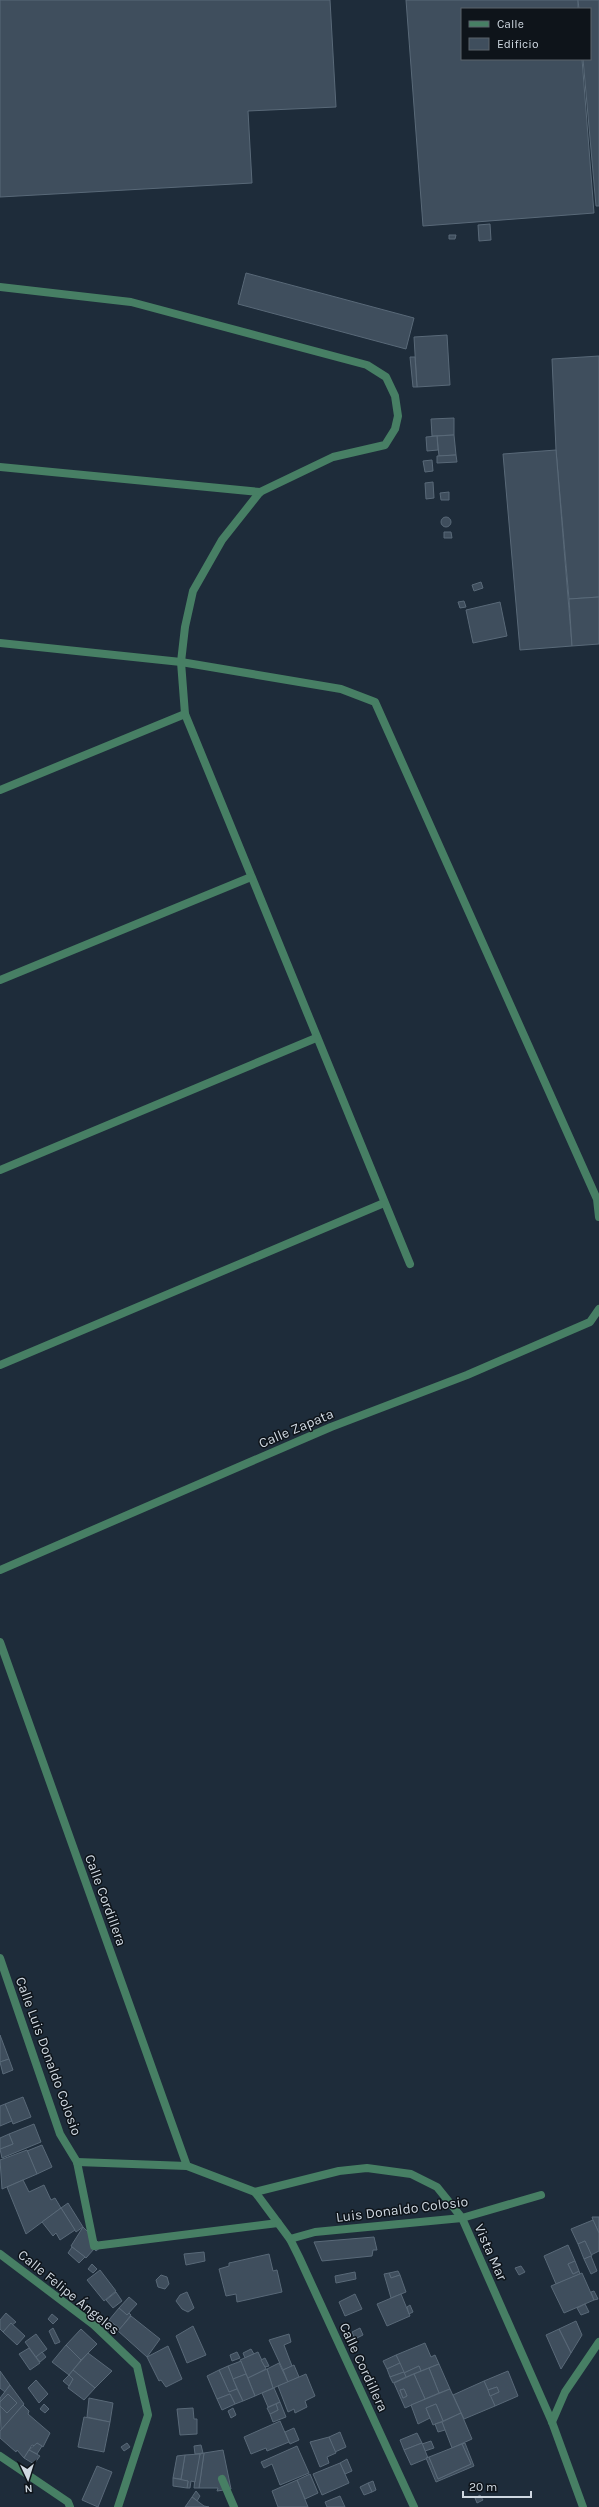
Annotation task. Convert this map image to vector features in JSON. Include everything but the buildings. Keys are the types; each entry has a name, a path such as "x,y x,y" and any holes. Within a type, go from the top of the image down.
{"street":[{"path":"0,287 131,302 367,365 386,377 395,396 398,416 395,429 385,445 333,457 260,492 222,540 193,591 185,627 181,662 185,714 316,1038 410,1264"},
{"path":"0,467 260,492"},
{"path":"0,643 181,662 341,689 375,702 596,1199 599,1217"},
{"path":"0,790 185,714"},
{"path":"0,980 251,877"},
{"path":"0,1170 316,1038"},
{"path":"0,1365 384,1203"},
{"name":"Calle Zapata","path":"0,1570 331,1427 467,1375 590,1322 599,1309"},
{"name":"Calle Cordillera","path":"0,1642 187,2166"},
{"name":"Calle Luis Donaldo Colosio","path":"0,1958 60,2134 77,2162 94,2246 278,2223"},
{"path":"77,2162 187,2166 255,2192"},
{"name":"Vista Mar","path":"255,2192 339,2171 367,2168 411,2174 437,2186 462,2218 552,2422 583,2507"},
{"name":"Calle Cordillera","path":"255,2192 290,2239 414,2507"},
{"name":"Luis Donaldo Colosio","path":"290,2239 315,2232 462,2218 541,2195"},
{"name":"Calle Felipe Ángeles","path":"0,2254 94,2325 137,2366 148,2415 118,2507"},
{"path":"552,2422 565,2392 599,2342"},
{"path":"0,2456 32,2476 68,2502 70,2507"},
{"path":"222,2479 234,2507"}]}
